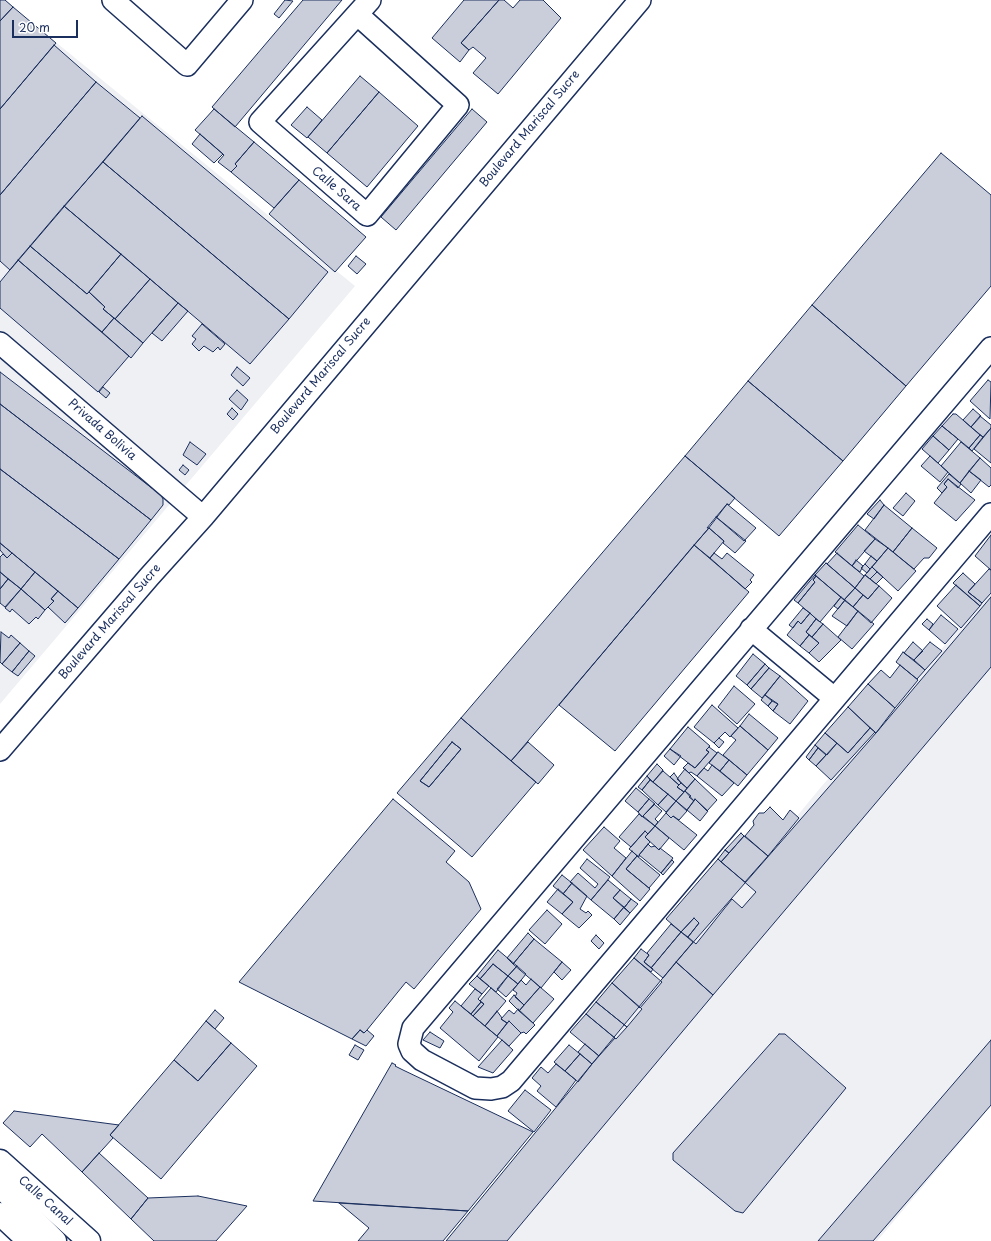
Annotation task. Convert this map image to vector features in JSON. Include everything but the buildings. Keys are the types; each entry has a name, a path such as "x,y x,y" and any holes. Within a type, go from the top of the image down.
{"main road":[{"name":"Calle Canal","path":"0,1161 89,1241"},
{"path":"0,1186 55,1241"},
{"path":"0,1214 29,1241"}],"street":[{"path":"113,0 187,65 242,0"},
{"name":"Boulevard Mariscal Sucre","path":"0,750 203,517 640,0"},
{"name":"Calle Sara","path":"364,8 458,104 367,215 260,122 364,8"},
{"name":"Privada Bolivia","path":"0,343 203,517"},
{"path":"991,348 413,1028 409,1044 412,1051 422,1060 475,1088 491,1089 502,1087 511,1081 991,514"},
{"path":"751,630 834,698"}],"shaded area":[{"path":"0,0 4,0 355,286 0,704"},
{"path":"991,592 991,1106 877,1241 446,1241 821,787"}]}
